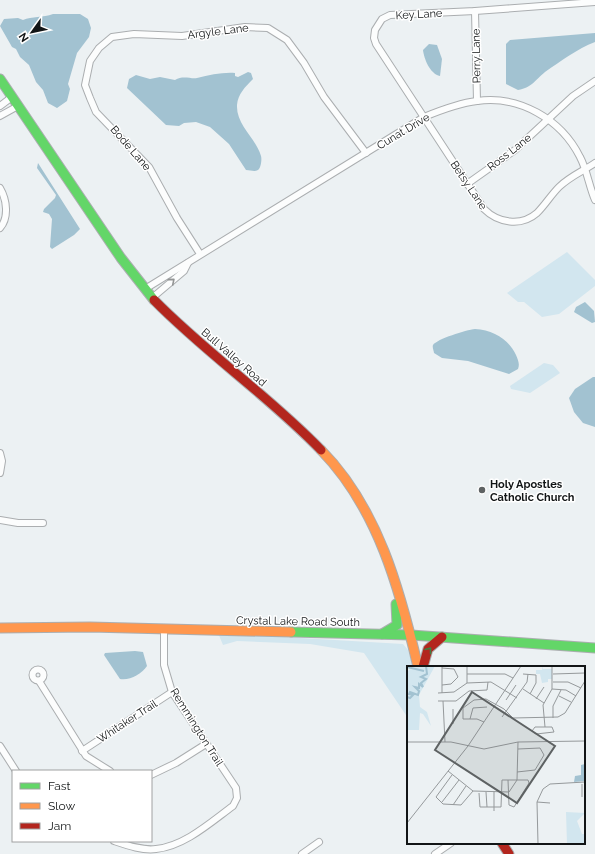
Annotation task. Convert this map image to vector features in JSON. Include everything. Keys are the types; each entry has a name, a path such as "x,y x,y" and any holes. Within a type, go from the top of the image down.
{"street":[{"name":"Key Lane","path":"424,117 376,44 374,38 375,30 382,19 390,15 475,11 595,2"},
{"name":"Perry Lane","path":"475,11 477,101"},
{"name":"Argyle Lane","path":"90,61 99,48 112,37 134,34 182,36 245,26 268,28 288,40 304,63 324,97 366,153"},
{"name":"Bode Lane","path":"90,61 85,85 96,112 149,166 177,218 200,254"},
{"name":"Bull Valley Road","path":"0,79 112,245 152,298 185,330 300,430 332,462 357,496 379,541 393,577 411,635 418,666"},
{"name":"Ross Lane","path":"467,184 515,150 579,91 595,81"},
{"path":"0,106 12,97"},
{"name":"Cunat Drive","path":"145,289 181,265 424,117 448,108 477,101 494,101 516,104 549,119 570,140 580,157 595,200"},
{"path":"0,116 18,106"},
{"name":"Betsy Lane","path":"424,117 484,210 492,217 500,220 525,220 536,214 559,187 595,163"},
{"path":"0,188 6,206 4,223 0,228"},
{"name":"Cunat Drive","path":"152,298 184,271 188,262"},
{"path":"0,454 2,461 0,473"},
{"path":"0,520 18,523 42,523"},
{"path":"381,635 394,628 398,620 393,577"},
{"name":"Crystal Lake Road South","path":"0,628 164,629 411,635 595,648"},
{"name":"Remmington Trail","path":"119,842 156,849 180,842 233,806 237,798 236,788 172,692 164,665 164,629"},
{"path":"423,666 425,654 429,648 442,638"},
{"path":"39,681 82,751 86,756 108,770"},
{"name":"Whitaker Trail","path":"82,751 172,692"},
{"path":"152,775 176,764 206,744"},
{"path":"0,746 15,770"},
{"path":"302,854 319,842"},
{"path":"436,854 450,844"},
{"path":"503,844 509,854"}],"shaded area":[{"path":"53,14 80,14 88,19 91,28 89,37 77,53 68,84 70,89 67,101 57,108 48,103 43,90 36,82 29,65 20,57 16,49 12,47 0,26 4,19 18,18 23,20"},
{"path":"595,33 595,42 563,60 545,72 530,85 518,90 506,84 506,44 510,40"},
{"path":"429,44 437,45 442,59 440,76 436,75 430,69 425,58 423,50"},
{"path":"248,72 251,73 253,79 240,94 237,105 240,119 261,156 260,167 255,171 246,170 229,144 210,127 196,122 184,123 179,126 166,125 127,88 129,79 136,75 150,79 160,77 175,80 184,77 197,78 226,73 235,73 235,76 238,77"},
{"path":"38,163 80,229 74,235 52,249 50,247 52,219 49,214 43,212 56,195 37,168"},
{"path":"567,252 595,280 595,286 559,314 542,317 524,302 518,302 507,293"},
{"path":"585,302 594,311 595,322 592,323 574,312 576,307"},
{"path":"475,329 488,331 505,340 516,355 519,364 518,369 509,374 468,361 442,358 434,353 433,345 440,340"},
{"path":"544,363 553,365 560,373 530,393 511,389 510,386"},
{"path":"595,377 595,427 583,423 574,412 569,398 575,389"},
{"path":"218,633 403,644 408,650 413,666 407,666 407,717 364,653 310,644 237,641 223,645"},
{"path":"135,651 143,652 147,666 142,672 135,676 127,679 120,679 104,655 105,653"}],"traffic: fast":[{"path":"0,79 121,258 154,300"},
{"path":"382,634 397,625 396,604"},
{"path":"291,632 411,635 595,648"}],"traffic: slow":[{"path":"321,450 341,473 358,498 372,524 384,551 394,580 418,666"},
{"path":"0,628 90,627 291,632"}],"traffic: jam":[{"path":"154,300 195,339 280,411 321,450"},
{"path":"423,666 428,649 442,637"},
{"path":"503,844 509,854"}],"place":[{"name":"Holy Apostles Catholic Church","path":"482,490"}]}
